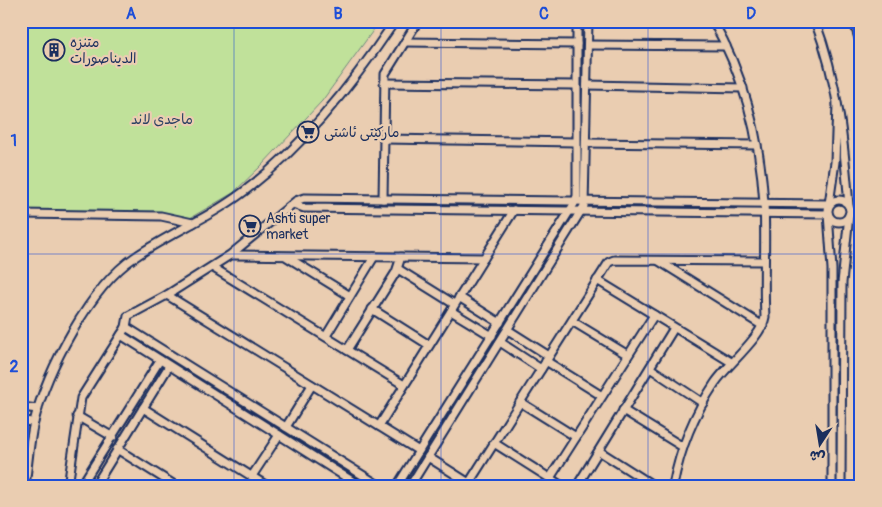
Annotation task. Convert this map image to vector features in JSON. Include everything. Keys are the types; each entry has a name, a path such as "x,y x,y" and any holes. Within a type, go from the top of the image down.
{"highway":[{"path":"855,21 861,40"}],"street":[{"path":"25,486 34,422 50,376 83,314 105,283 133,258 236,198 287,154 354,78 395,21"},
{"path":"383,199 384,83 387,68 418,21"},
{"path":"397,486 576,201 577,21"},
{"path":"410,486 582,211 586,201 588,21"},
{"path":"673,486 683,447 703,403 730,362 757,336 763,326 765,316 764,203 758,145 743,88 726,46 713,21"},
{"path":"814,21 827,55 844,133 849,206 842,283 842,486"},
{"path":"405,42 577,44"},
{"path":"588,45 726,46"},
{"path":"384,83 576,85"},
{"path":"587,85 743,88"},
{"path":"832,486 832,269 828,214 835,162 837,104"},
{"path":"384,139 575,142"},
{"path":"586,143 758,145"},
{"path":"68,486 77,416 84,393 126,327 125,321 130,314 167,295 230,255 293,204 304,198 829,204 834,200 841,200 849,206"},
{"path":"293,204 304,208 828,214"},
{"path":"378,426 514,210"},
{"path":"21,214 161,216 194,223"},
{"path":"828,214 832,220 838,222 845,220 849,215"},
{"path":"230,255 484,258"},
{"path":"286,256 350,296"},
{"path":"326,336 374,257"},
{"path":"347,350 398,269 401,257"},
{"path":"428,458 471,485 494,443 597,280 612,261 764,261"},
{"path":"659,261 763,326"},
{"path":"212,267 404,385"},
{"path":"398,269 492,336"},
{"path":"597,280 730,362"},
{"path":"167,295 420,451"},
{"path":"459,297 500,324"},
{"path":"372,309 429,345"},
{"path":"550,478 654,315"},
{"path":"572,320 628,355"},
{"path":"126,327 380,486"},
{"path":"577,486 674,328"},
{"path":"508,330 602,396"},
{"path":"121,335 360,486"},
{"path":"500,342 541,369"},
{"path":"81,486 160,360"},
{"path":"95,486 169,366"},
{"path":"650,368 703,403"},
{"path":"286,427 312,385"},
{"path":"520,402 576,437"},
{"path":"21,407 38,409"},
{"path":"143,408 267,486"},
{"path":"623,410 683,447"},
{"path":"77,416 113,437"},
{"path":"21,421 34,422"},
{"path":"252,476 279,435"},
{"path":"494,443 562,486"},
{"path":"117,449 176,486"},
{"path":"598,451 654,486"}],"green space":[{"name":"ماجدی لاند","path":"21,21 380,21 322,101 261,166 233,193 190,218 21,212"}],"place":[{"name":"متنزه الديناصورات","path":"54,50"},
{"name":"مارکێتی ئاشتی","path":"308,132"},
{"name":"Ashti super market","path":"250,226"}]}
